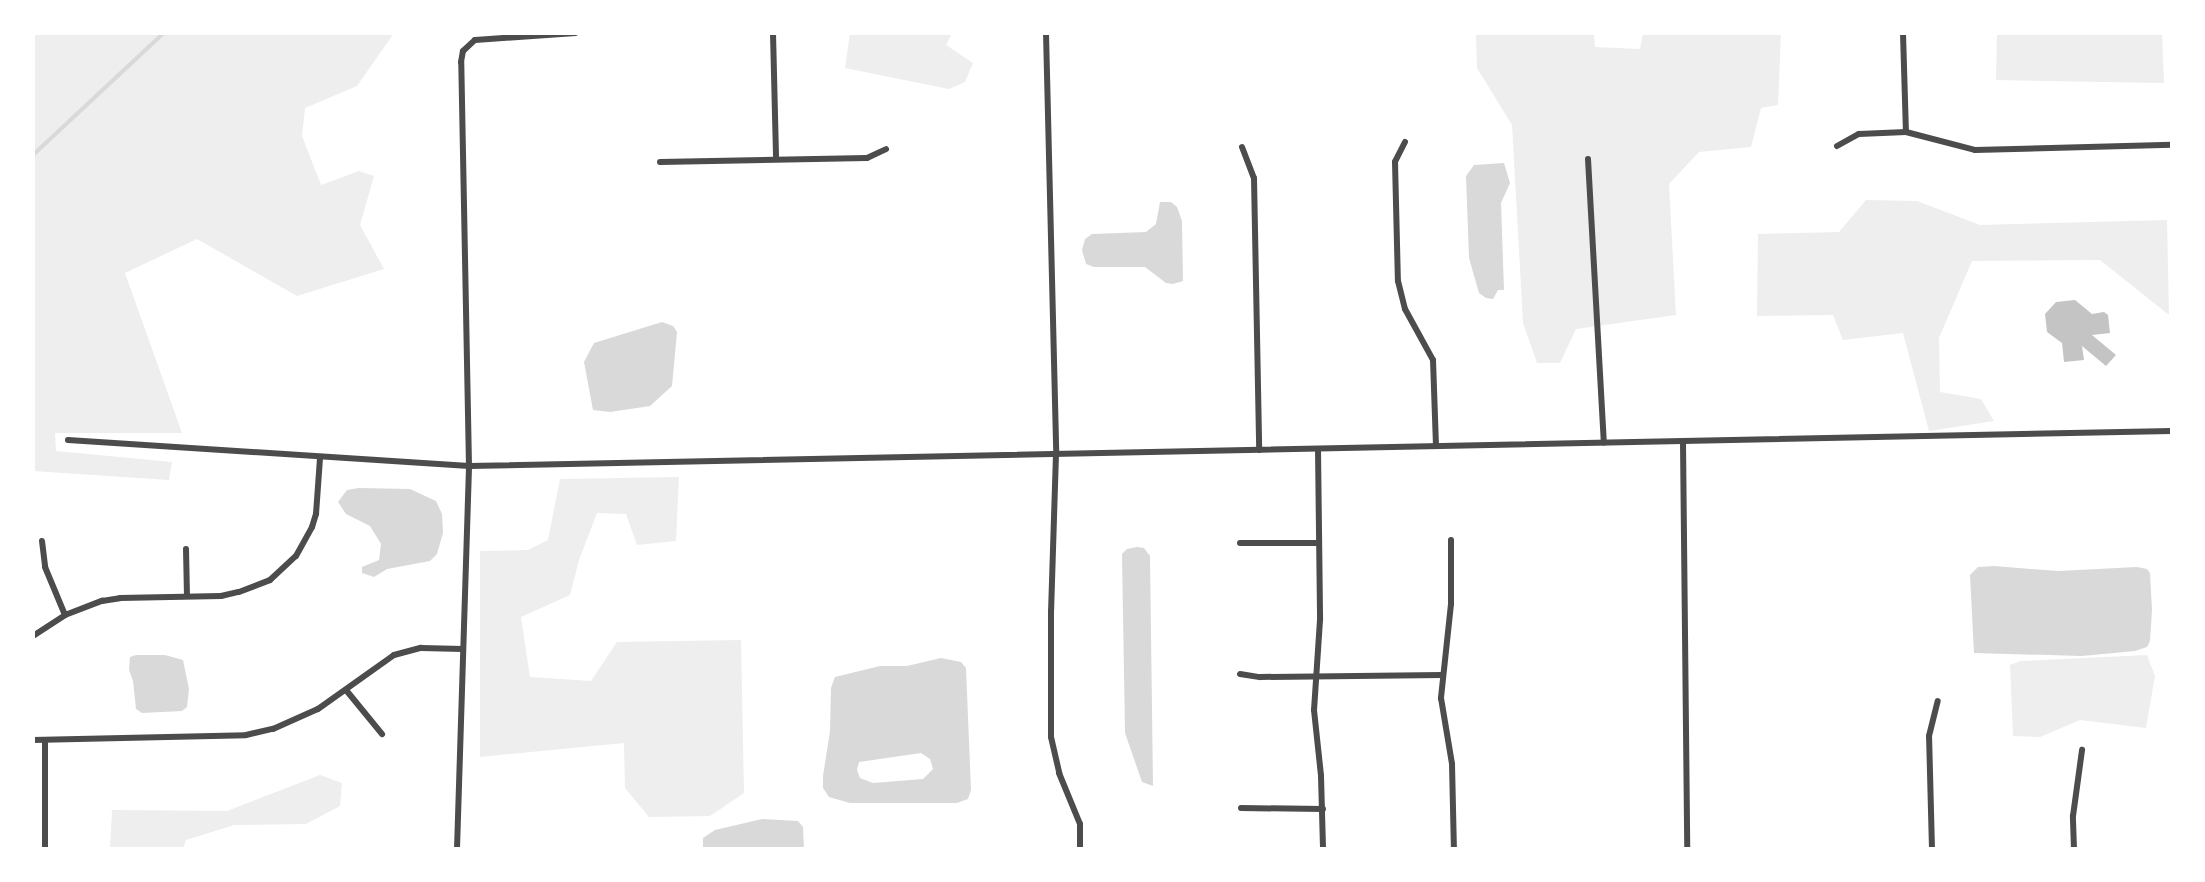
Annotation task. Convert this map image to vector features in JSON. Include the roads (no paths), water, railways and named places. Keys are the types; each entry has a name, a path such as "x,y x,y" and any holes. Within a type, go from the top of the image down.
{"street":[{"path":"457,849 469,466 461,62 469,43 482,38 576,33"},
{"path":"773,33 776,159"},
{"path":"1046,33 1056,454 1051,611 1051,737 1059,773 1080,824 1080,847"},
{"path":"1903,33 1906,132"},
{"path":"1837,146 1859,134 1906,132 1975,150 2172,145"},
{"path":"1405,142 1395,162 1398,281 1405,309 1433,360 1436,446"},
{"path":"1242,147 1254,178 1259,450"},
{"path":"660,162 867,158 886,149"},
{"path":"1588,159 1604,443"},
{"path":"68,440 469,466 2172,431"},
{"path":"1683,442 1687,849"},
{"path":"1318,449 1315,731 1323,809 1323,849"},
{"path":"33,636 80,607 121,598 239,592 270,580 296,556 312,527 316,514 320,458"},
{"path":"1451,540 1451,604 1442,675 1443,718 1452,764 1454,849"},
{"path":"42,541 45,567 65,615"},
{"path":"1240,543 1319,543"},
{"path":"186,549 187,596"},
{"path":"33,740 246,735 298,719 346,690 380,663 408,650 464,649"},
{"path":"1240,674 1316,677 1442,675"},
{"path":"346,690 382,734"},
{"path":"1932,849 1929,736 1938,701"},
{"path":"45,741 45,849"},
{"path":"2074,849 2073,816 2082,750"},
{"path":"1241,808 1323,809"}],"waterway":[{"path":"33,155 164,33"}]}
